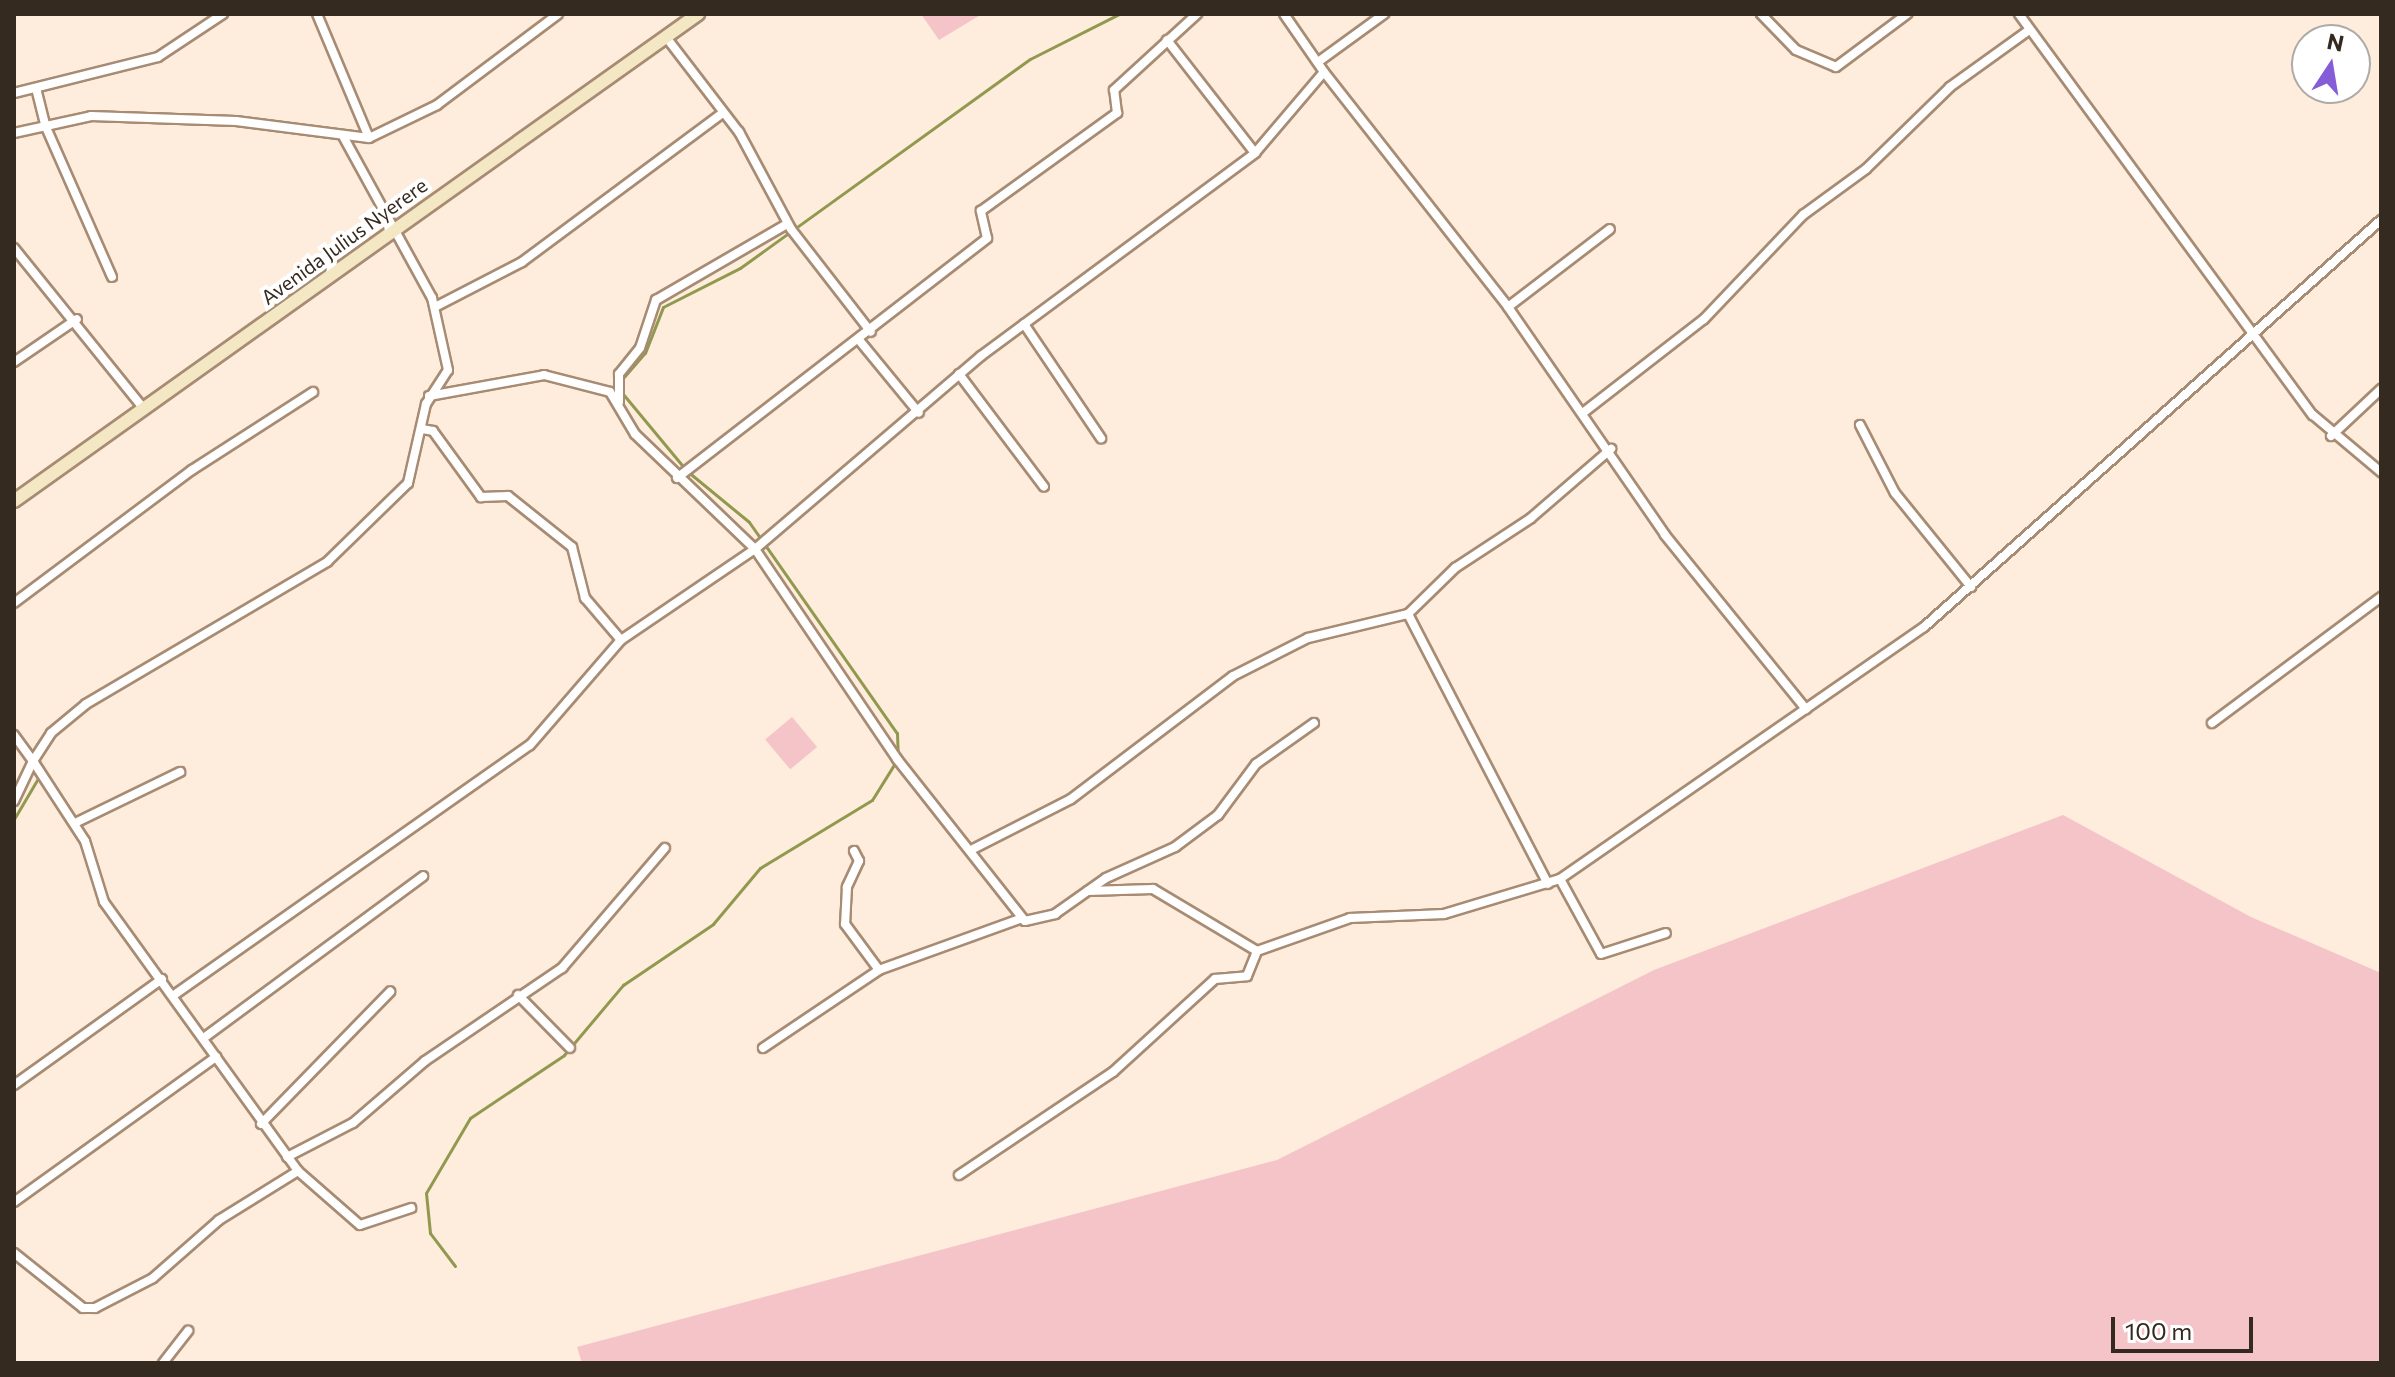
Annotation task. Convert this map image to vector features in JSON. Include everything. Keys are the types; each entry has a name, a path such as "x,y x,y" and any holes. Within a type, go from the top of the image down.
{"street":[{"path":"14,93 158,57 223,14"},
{"path":"317,14 369,138"},
{"path":"14,133 91,116 215,120 344,138 369,138 437,105 558,14"},
{"name":"Avenida Julius Nyerere","path":"14,501 698,14"},
{"path":"677,478 871,332 987,238 981,211 1117,113 1114,90 1197,14"},
{"path":"1284,14 1324,72 1508,307 1611,449 1665,535 1806,709"},
{"path":"1318,62 1384,14"},
{"path":"1761,14 1796,50 1836,67 1907,14"},
{"path":"2019,14 2331,436 2381,472"},
{"path":"1584,412 1704,319 1803,215 1866,169 1950,87 2029,30"},
{"path":"666,37 721,114 739,132 787,224 871,332"},
{"path":"1167,40 1255,153"},
{"path":"174,995 530,745 621,640 755,549 919,413 959,374 1255,153 1324,72"},
{"path":"36,88 45,125 112,277"},
{"path":"435,307 522,262 721,114"},
{"path":"14,801 33,761 51,733 86,704 327,562 408,483 429,396 448,370 435,307 397,227 344,138"},
{"path":"959,1175 1113,1072 1215,979 1247,976 1257,951 1350,918 1444,914 1560,879 1806,709 1971,587 2381,220"},
{"path":"622,415 619,374 640,348 656,300 787,224"},
{"path":"1508,307 1610,229"},
{"path":"14,248 77,319 144,409"},
{"path":"14,362 77,319"},
{"path":"1024,324 1101,438"},
{"path":"859,340 919,413"},
{"path":"959,374 1044,487"},
{"path":"429,396 544,375 600,387 677,478 755,549 897,759 971,850 1020,919"},
{"path":"2331,436 2381,389"},
{"path":"14,603 192,470 313,392"},
{"path":"1860,425 1895,493 1971,587"},
{"path":"422,429 433,431 481,497 508,496 572,547 585,598 621,640"},
{"path":"971,850 1071,799 1233,676 1308,638 1408,614 1455,568 1531,518 1611,449"},
{"path":"2212,723 2381,597"},
{"path":"1408,614 1548,884"},
{"path":"763,1048 879,970 1020,919 1049,917 1218,815 1256,764 1314,723"},
{"path":"14,735 75,823 104,902 205,1037 261,1124 298,1171 360,1225 411,1208"},
{"path":"75,823 180,772"},
{"path":"287,1157 353,1123 585,946 665,848"},
{"path":"854,851 859,861 847,887 845,924 879,970"},
{"path":"205,1037 423,876"},
{"path":"1560,879 1601,954 1666,933"},
{"path":"1088,891 1153,889 1257,951"},
{"path":"14,1085 162,979"},
{"path":"261,1124 390,992"},
{"path":"518,995 570,1048"},
{"path":"14,1202 216,1057"},
{"path":"14,1253 83,1308 95,1308 153,1278 219,1220 298,1171"},
{"path":"163,1363 188,1331"}],"shaded area":[{"path":"921,14 982,14 939,40"},
{"path":"792,717 817,747 790,769 765,739"},
{"path":"2063,815 2251,917 2381,973 2381,1363 582,1363 577,1347 1277,1160 1654,970"}],"waterway":[{"path":"623,378 645,353 663,307 740,268 1030,59 1119,14"},
{"path":"623,394 687,471 749,522 897,733 898,756"},
{"path":"455,1266 430,1233 426,1193 470,1118 564,1055 623,985 713,924 760,868 872,800 895,763"},
{"path":"14,819 40,775"}]}
